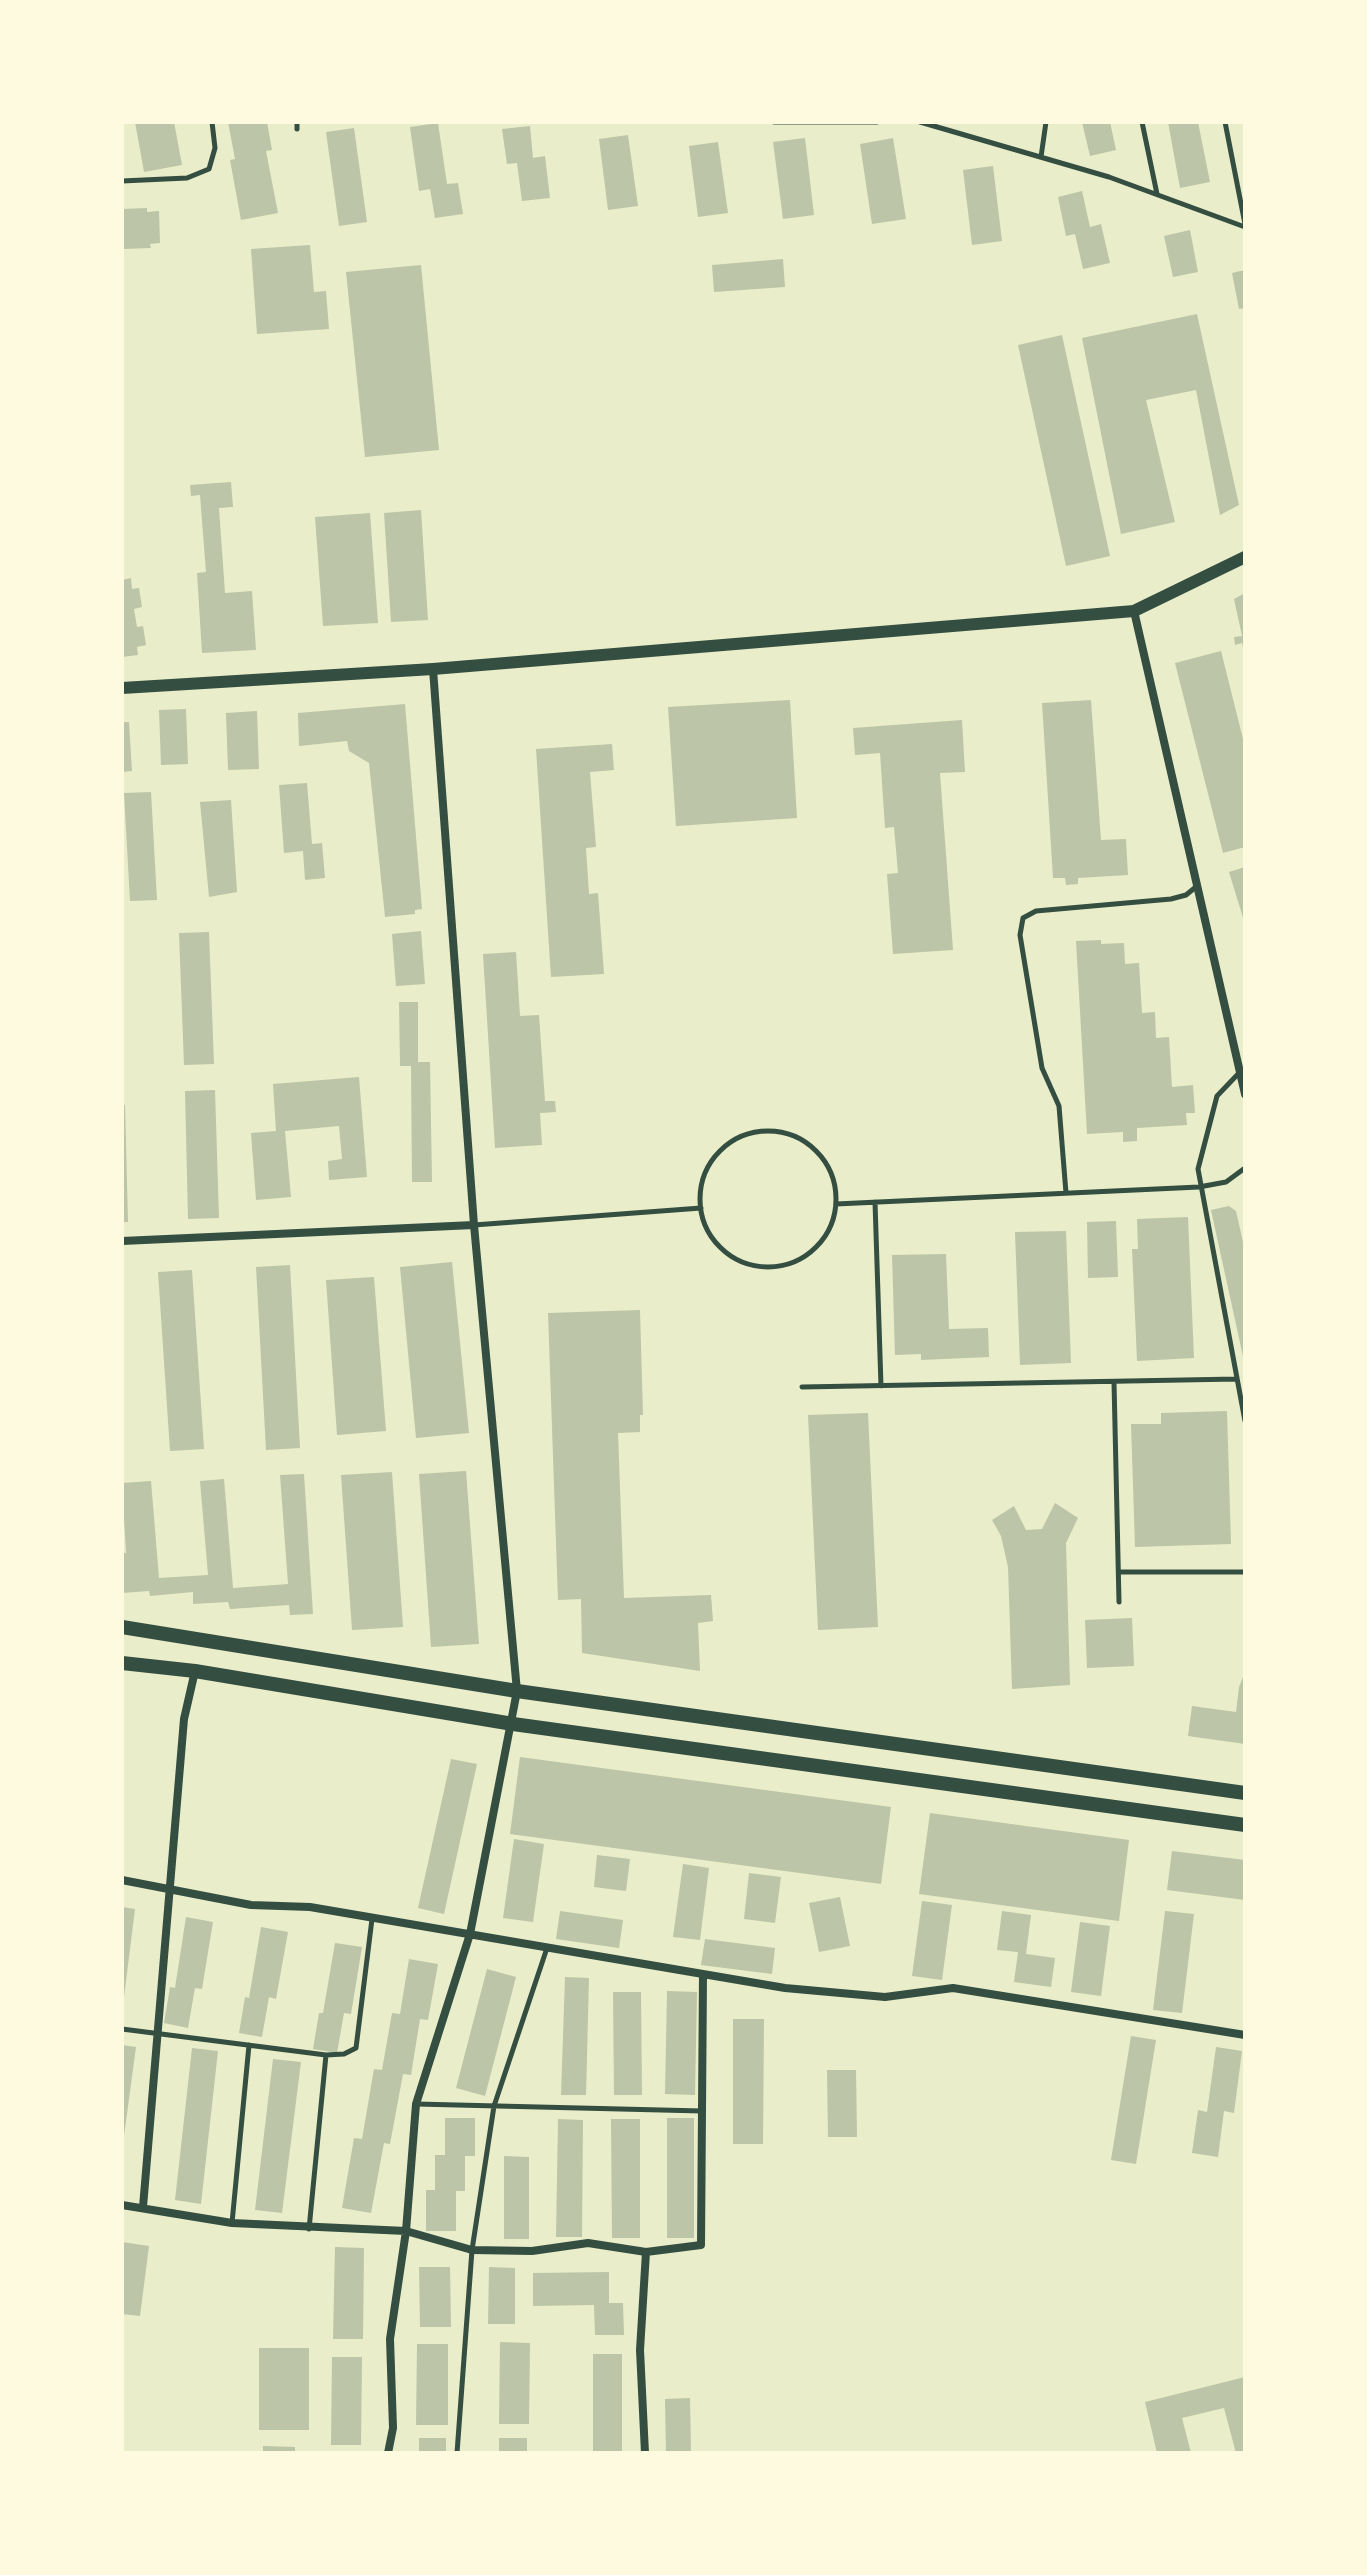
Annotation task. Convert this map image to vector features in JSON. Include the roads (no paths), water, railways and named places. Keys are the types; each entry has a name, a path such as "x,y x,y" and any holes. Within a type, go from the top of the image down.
{"main road":[{"path":"122,1627 517,1691 1245,1793"},
{"path":"122,1663 195,1671 513,1724 1245,1825"}],"street":[{"path":"122,688 433,669 1134,611 1245,557"},
{"path":"1134,611 1245,1090"},
{"path":"388,2453 393,2428 390,2339 406,2231 416,2104 470,1934 517,1691 474,1225 433,669"},
{"path":"122,1241 474,1225"},
{"path":"143,2207 184,1719 195,1671"},
{"path":"122,1880 171,1887 251,1905 310,1907 785,1988 885,1997 953,1988 1245,2035"},
{"path":"122,2205 232,2223 309,2229 406,2231 472,2250 532,2251 588,2243 646,2252 701,2245 703,1974"},
{"path":"645,2453 640,2350 646,2252"}],"lane":[{"path":"122,181 187,178 209,169 215,148 212,122"},
{"path":"774,122 877,122"},
{"path":"920,122 1157,194 1245,226"},
{"path":"1041,157 1046,122"},
{"path":"1142,122 1157,194"},
{"path":"1225,122 1245,226"},
{"path":"1066,1193 1059,1106 1042,1068 1020,935 1023,918 1036,911 1171,899 1186,895 1197,886"},
{"path":"1240,1072 1217,1096 1198,1169 1245,1421"},
{"path":"761,1130 789,1133 813,1148 830,1170 836,1204 831,1225 815,1248 792,1263 764,1267 737,1260 725,1252 707,1228 701,1208 701,1185 713,1158 735,1139 761,1130"},
{"path":"836,1204 1199,1187 1226,1182 1245,1168"},
{"path":"875,1202 881,1386"},
{"path":"474,1225 701,1208"},
{"path":"802,1387 1237,1379"},
{"path":"1114,1382 1119,1602"},
{"path":"1119,1572 1245,1572"},
{"path":"122,2029 326,2055 344,2054 356,2048 372,1919"},
{"path":"457,2453 472,2250 494,2106 548,1947"},
{"path":"232,2223 249,2045"},
{"path":"309,2229 326,2055"},
{"path":"416,2104 702,2111"}]}
